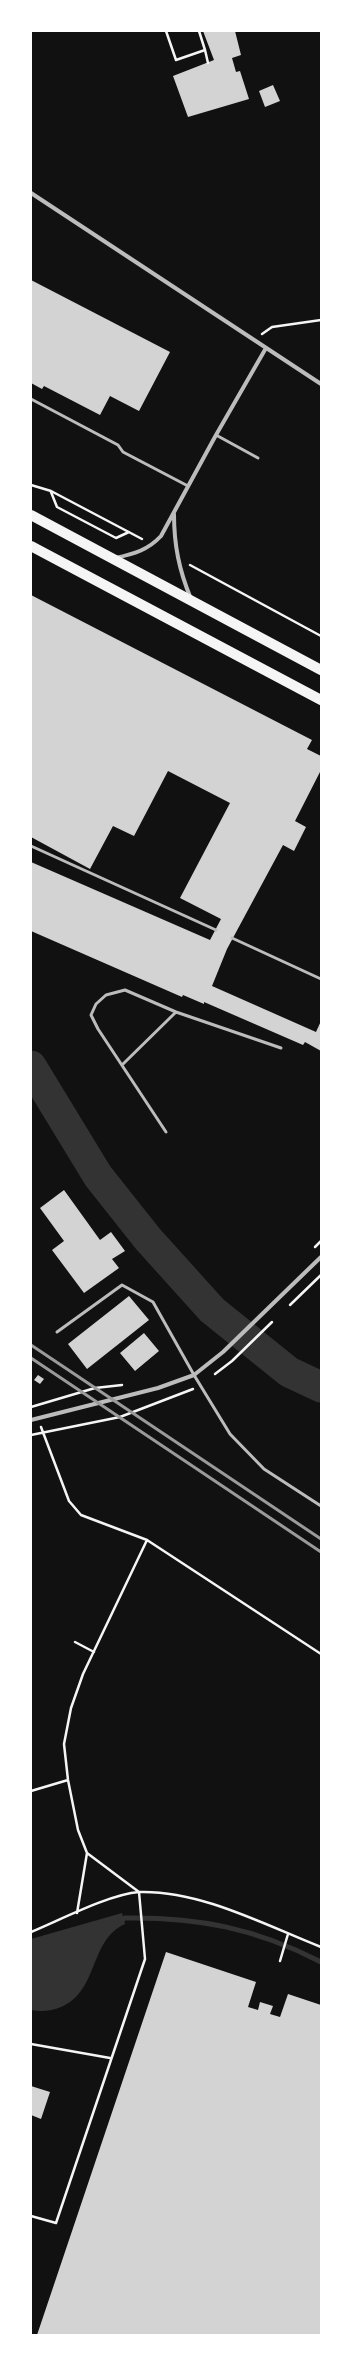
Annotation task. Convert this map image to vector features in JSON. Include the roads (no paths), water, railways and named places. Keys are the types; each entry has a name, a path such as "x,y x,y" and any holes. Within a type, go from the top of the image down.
{"main road":[{"path":"31,515 192,603 321,670"},
{"path":"31,546 321,700"}],"street":[{"path":"31,193 321,384"},
{"path":"112,559 136,554 152,545 161,536 216,435 266,348"},
{"path":"174,514 177,558 180,574 192,603"},
{"path":"31,1420 158,1388 194,1375 223,1352 321,1257"}],"lane":[{"path":"31,399 118,444 123,452 188,486"},
{"path":"216,435 258,458"},
{"path":"31,846 216,930"},
{"path":"232,938 321,979"},
{"path":"166,1132 91,1015 96,1004 106,995 125,990 176,1012 281,1048"},
{"path":"122,1065 176,1012"},
{"path":"57,1332 122,1285 153,1302 194,1375 230,1434 264,1469 321,1506"}],"waterway":[{"path":"31,1066 98,1176 148,1239 212,1310 289,1372 321,1387"},
{"path":"120,1921 125,1918 152,1918 226,1927 273,1941 297,1950 321,1962"}],"railway":[{"path":"31,1345 321,1539"},
{"path":"31,1358 321,1552"}]}
